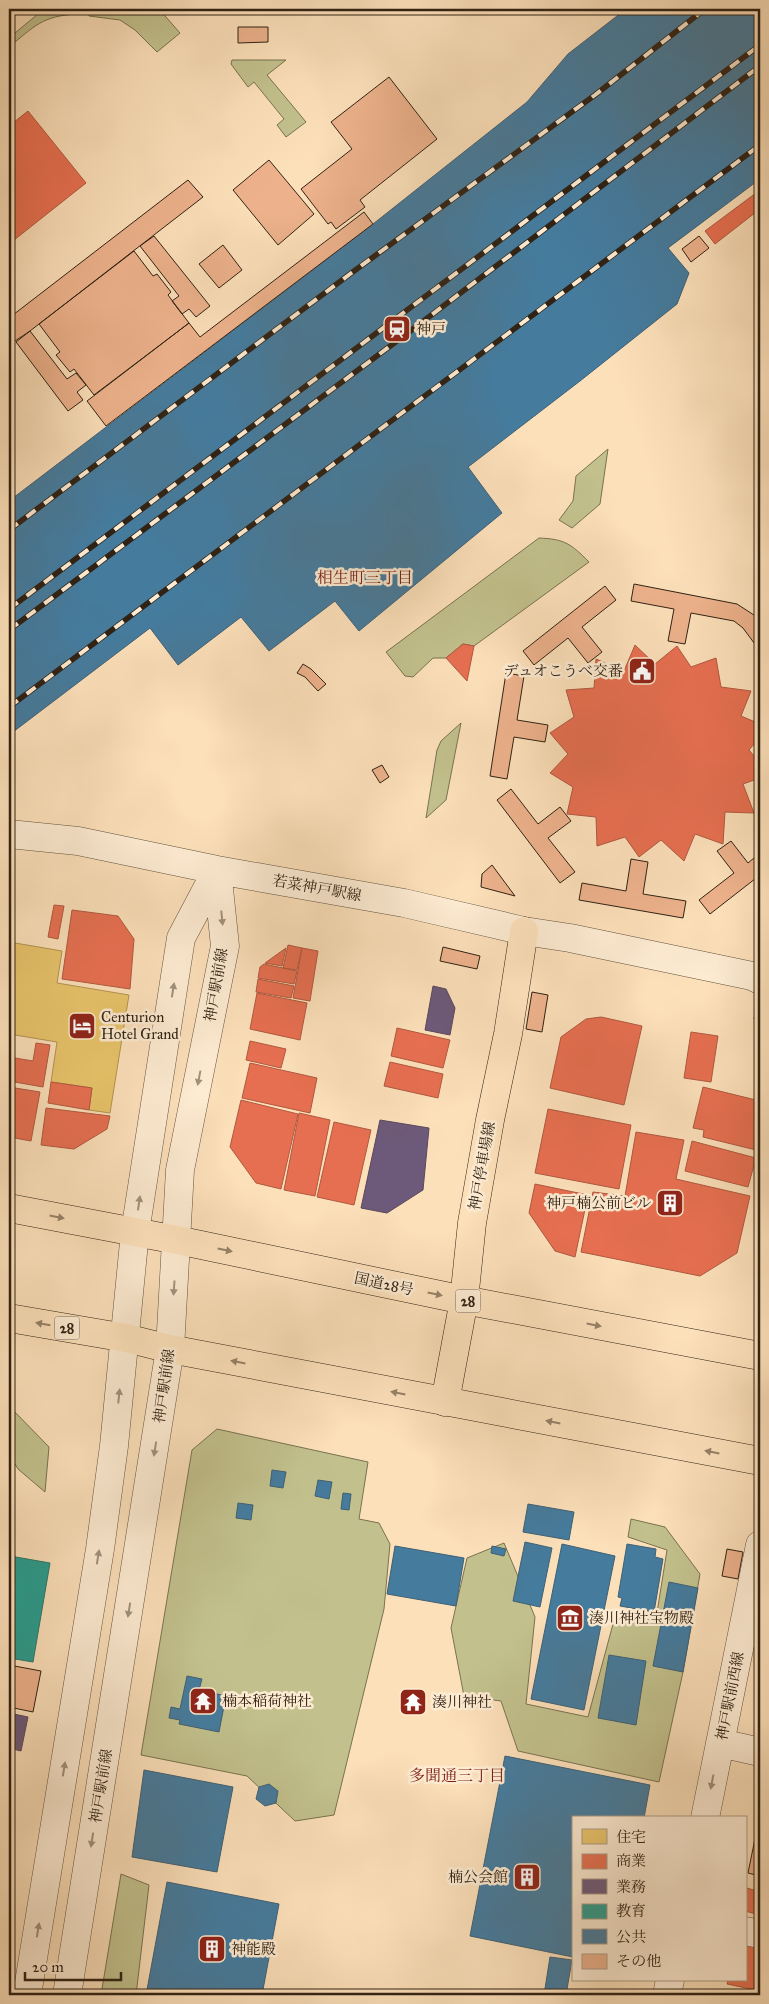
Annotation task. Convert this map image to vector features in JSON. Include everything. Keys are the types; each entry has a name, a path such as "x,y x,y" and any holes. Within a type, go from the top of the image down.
{"main road":[{"name":"神戸停車場線","path":"445,1402 464,1300 472,1223 490,1120 508,1034 524,931"},
{"name":"国道28号","path":"9,1208 177,1240 464,1300 760,1356"},
{"name":"28","path":"9,1318 126,1338 170,1349 760,1461"}],"street":[{"name":"若菜神戸駅線","path":"9,834 78,841 217,870 404,903 524,931 570,938 752,976 760,980"},
{"path":"27,1995 100,1549 126,1338 135,1232 181,938 217,870"},
{"name":"神戸駅前線","path":"67,1995 170,1349 180,1170 224,946 217,870"},
{"name":"神戸駅前西線","path":"705,1816 760,1545"},
{"path":"720,1743 760,1752"},
{"path":"746,1931 760,1934"},
{"path":"667,1995 670,1982"}],"shaded area":[{"path":"44,9 77,9 77,14 55,17 40,23 9,47 9,38"},
{"path":"89,9 159,9 180,33 157,52 135,30 120,20 89,16"},
{"path":"232,60 286,60 267,75 306,122 286,137 277,125 284,119 254,82 248,87 231,64"},
{"path":"608,449 600,504 572,528 559,520 573,501 576,476"},
{"path":"539,538 562,541 589,562 474,646 463,644 446,658 433,658 413,677 405,676 386,652"},
{"path":"461,723 446,800 426,818 437,750 441,741"},
{"path":"9,1406 49,1447 45,1492 18,1469 9,1454"},
{"path":"217,1429 368,1462 359,1519 379,1523 390,1544 384,1609 334,1815 295,1821 247,1776 141,1755 192,1450"},
{"path":"631,1519 665,1527 700,1574 683,1672 659,1782 518,1751 501,1701 464,1696 451,1628 467,1558 504,1543 535,1617 526,1704 588,1717 613,1624 656,1619 667,1550 628,1537"},
{"path":"121,1874 149,1885 136,1995 101,1995"}],"building: 住宅":[{"path":"9,942 62,951 57,983 129,995 110,1113 89,1110 92,1088 51,1082 57,1042 9,1034"}],"building: 商業":[{"path":"28,111 86,183 9,244 9,126"},
{"path":"760,190 760,209 715,244 705,231"},
{"path":"463,644 474,646 467,681 446,658"},
{"path":"635,645 655,664 677,646 691,667 716,658 721,687 751,691 741,716 760,724 760,737 749,750 760,763 760,778 743,784 754,813 725,812 723,844 695,834 684,861 661,840 639,857 625,837 597,846 596,817 567,814 573,787 550,773 568,754 550,733 574,717 566,690 594,688 596,659 624,671"},
{"path":"54,905 64,906 58,939 48,937"},
{"path":"72,910 118,916 134,939 130,989 62,979"},
{"path":"288,945 302,948 297,970 283,968"},
{"path":"286,948 282,966 265,963"},
{"path":"302,948 318,951 310,1001 293,998"},
{"path":"264,964 297,971 294,984 258,978 260,967"},
{"path":"258,979 294,986 291,998 256,992"},
{"path":"257,993 307,1003 300,1040 250,1029"},
{"path":"601,1017 642,1026 624,1105 550,1088 561,1037 586,1019"},
{"path":"397,1028 450,1040 443,1068 391,1056"},
{"path":"691,1032 718,1036 711,1082 684,1078"},
{"path":"250,1041 286,1049 281,1068 246,1060"},
{"path":"36,1043 50,1045 43,1087 9,1081 9,1057 33,1061"},
{"path":"390,1062 443,1074 438,1098 384,1086"},
{"path":"250,1063 317,1078 310,1113 242,1098"},
{"path":"51,1082 92,1088 89,1110 48,1103"},
{"path":"9,1087 40,1092 31,1141 9,1137"},
{"path":"703,1087 760,1101 760,1133 756,1150 703,1137 704,1130 693,1128"},
{"path":"241,1100 298,1114 281,1189 256,1183 230,1147"},
{"path":"46,1108 110,1116 107,1129 74,1149 41,1145"},
{"path":"548,1109 631,1125 619,1189 535,1173"},
{"path":"299,1113 330,1120 315,1196 284,1190"},
{"path":"334,1122 371,1130 354,1205 317,1197"},
{"name":"神戸楠公前ビル","path":"636,1132 684,1140 676,1179 750,1196 737,1253 700,1276 581,1252 593,1192 625,1196"},
{"path":"692,1141 756,1158 748,1187 685,1171"},
{"path":"535,1184 588,1195 575,1257 555,1251 529,1213"},
{"path":"9,1793 13,1793 11,1815 9,1815"},
{"path":"747,1888 760,1892 760,1915 746,1911"},
{"path":"746,1944 760,1947 760,1991 727,1984 728,1982 746,1982"}],"building: 業務":[{"path":"433,986 446,989 455,1008 450,1035 425,1030"},
{"path":"380,1120 429,1128 423,1190 387,1213 361,1208"},
{"path":"9,1473 13,1480 9,1502"},
{"path":"9,1713 28,1717 21,1751 9,1748"}],"building: 教育":[{"path":"10,1556 50,1563 33,1662 9,1658"}],"building: 公共":[{"path":"626,9 760,9 760,179 668,248 689,273 677,304 468,467 502,513 359,631 335,601 269,651 241,617 178,665 150,628 9,735 9,501 373,224 527,102 568,54"},
{"path":"272,1470 286,1472 283,1488 270,1486"},
{"path":"318,1480 332,1482 329,1499 315,1496"},
{"path":"343,1493 351,1494 349,1510 341,1509"},
{"path":"238,1503 253,1505 251,1520 236,1518"},
{"path":"528,1504 574,1512 569,1540 523,1532"},
{"path":"525,1542 552,1548 540,1607 513,1601"},
{"path":"562,1544 615,1556 584,1710 531,1699"},
{"path":"627,1544 656,1549 655,1557 663,1559 654,1612 620,1606 622,1598 618,1597"},
{"path":"395,1546 464,1558 456,1606 387,1594"},
{"path":"492,1546 506,1549 504,1556 491,1553"},
{"path":"669,1582 698,1588 683,1672 653,1666"},
{"path":"609,1655 646,1661 636,1725 598,1718"},
{"name":"楠本稲荷神社","path":"187,1676 202,1679 199,1690 226,1696 219,1732 179,1724 180,1720 169,1718 171,1707 180,1709"},
{"name":"楠公会館","path":"505,1756 650,1785 644,1816 572,1816 572,1957 470,1936"},
{"path":"144,1770 233,1787 217,1872 132,1857"},
{"path":"269,1784 278,1791 276,1803 265,1806 256,1799 259,1787"},
{"name":"神能殿","path":"167,1882 279,1904 262,1995 146,1995"},
{"path":"550,1957 572,1960 566,1995 544,1995"},
{"path":"586,1990 609,1994 609,1995 585,1995"}],"building: その他":[{"path":"238,27 268,27 268,42 238,43"},
{"path":"389,77 437,139 360,200 365,207 336,229 331,222 328,224 301,189 352,149 331,122"},
{"path":"269,160 314,214 278,245 233,190"},
{"path":"188,180 203,197 30,331 9,345 9,318"},
{"path":"364,212 373,224 106,426 87,401 189,323 200,337"},
{"path":"154,236 210,306 196,317 189,309 182,314 172,301 179,296 140,246"},
{"path":"699,236 709,248 691,262 682,249"},
{"path":"223,245 242,270 219,288 199,264"},
{"path":"134,251 153,276 157,274 171,292 168,295 189,323 94,395 74,369 70,372 56,355 60,352 39,324"},
{"path":"30,331 67,379 76,373 86,385 77,392 83,400 68,411 16,342"},
{"path":"634,584 737,604 757,617 760,622 760,651 743,628 734,621 691,613 685,644 668,641 674,609 631,601"},
{"path":"605,586 616,600 582,627 602,652 588,663 568,638 534,665 523,651"},
{"path":"303,664 326,684 318,691 305,677 297,673"},
{"path":"506,673 524,676 517,720 548,725 545,742 514,737 507,779 490,776"},
{"path":"382,765 389,777 380,783 372,770"},
{"path":"511,789 538,824 560,807 571,821 548,838 575,872 560,883 497,800"},
{"path":"731,841 748,863 760,853 760,875 710,914 699,900 734,873 717,851"},
{"path":"631,859 648,862 643,894 686,901 683,918 579,900 582,883 626,891"},
{"path":"492,865 515,896 481,887 482,874"},
{"path":"443,947 480,956 477,969 440,961"},
{"path":"532,992 548,995 542,1032 526,1029"},
{"path":"757,1005 760,1006 760,1020 754,1019"},
{"path":"727,1549 743,1552 738,1579 722,1576"},
{"path":"9,1665 41,1671 33,1712 9,1707"},
{"path":"9,1759 14,1760 9,1787"},
{"path":"760,1814 760,1876 748,1873"}],"railway":[{"path":"9,530 350,274 595,95 705,9"},
{"path":"9,609 760,45"},
{"path":"9,630 405,335 760,66"},
{"path":"9,707 760,145"}],"place":[{"name":"神戸","path":"397,329"},
{"name":"デュオこうべ交番","path":"642,671"},
{"name":"Centurion Hotel Grand","path":"82,1026"},
{"name":"神戸楠公前ビル","path":"670,1203"},
{"name":"湊川神社宝物殿","path":"570,1618"},
{"name":"楠本稲荷神社","path":"203,1701"},
{"name":"湊川神社","path":"413,1702"},
{"name":"楠公会館","path":"527,1877"},
{"name":"神能殿","path":"212,1949"}],"district":[{"name":"相生町三丁目","path":"365,577"},
{"name":"多聞通三丁目","path":"457,1775"}]}
